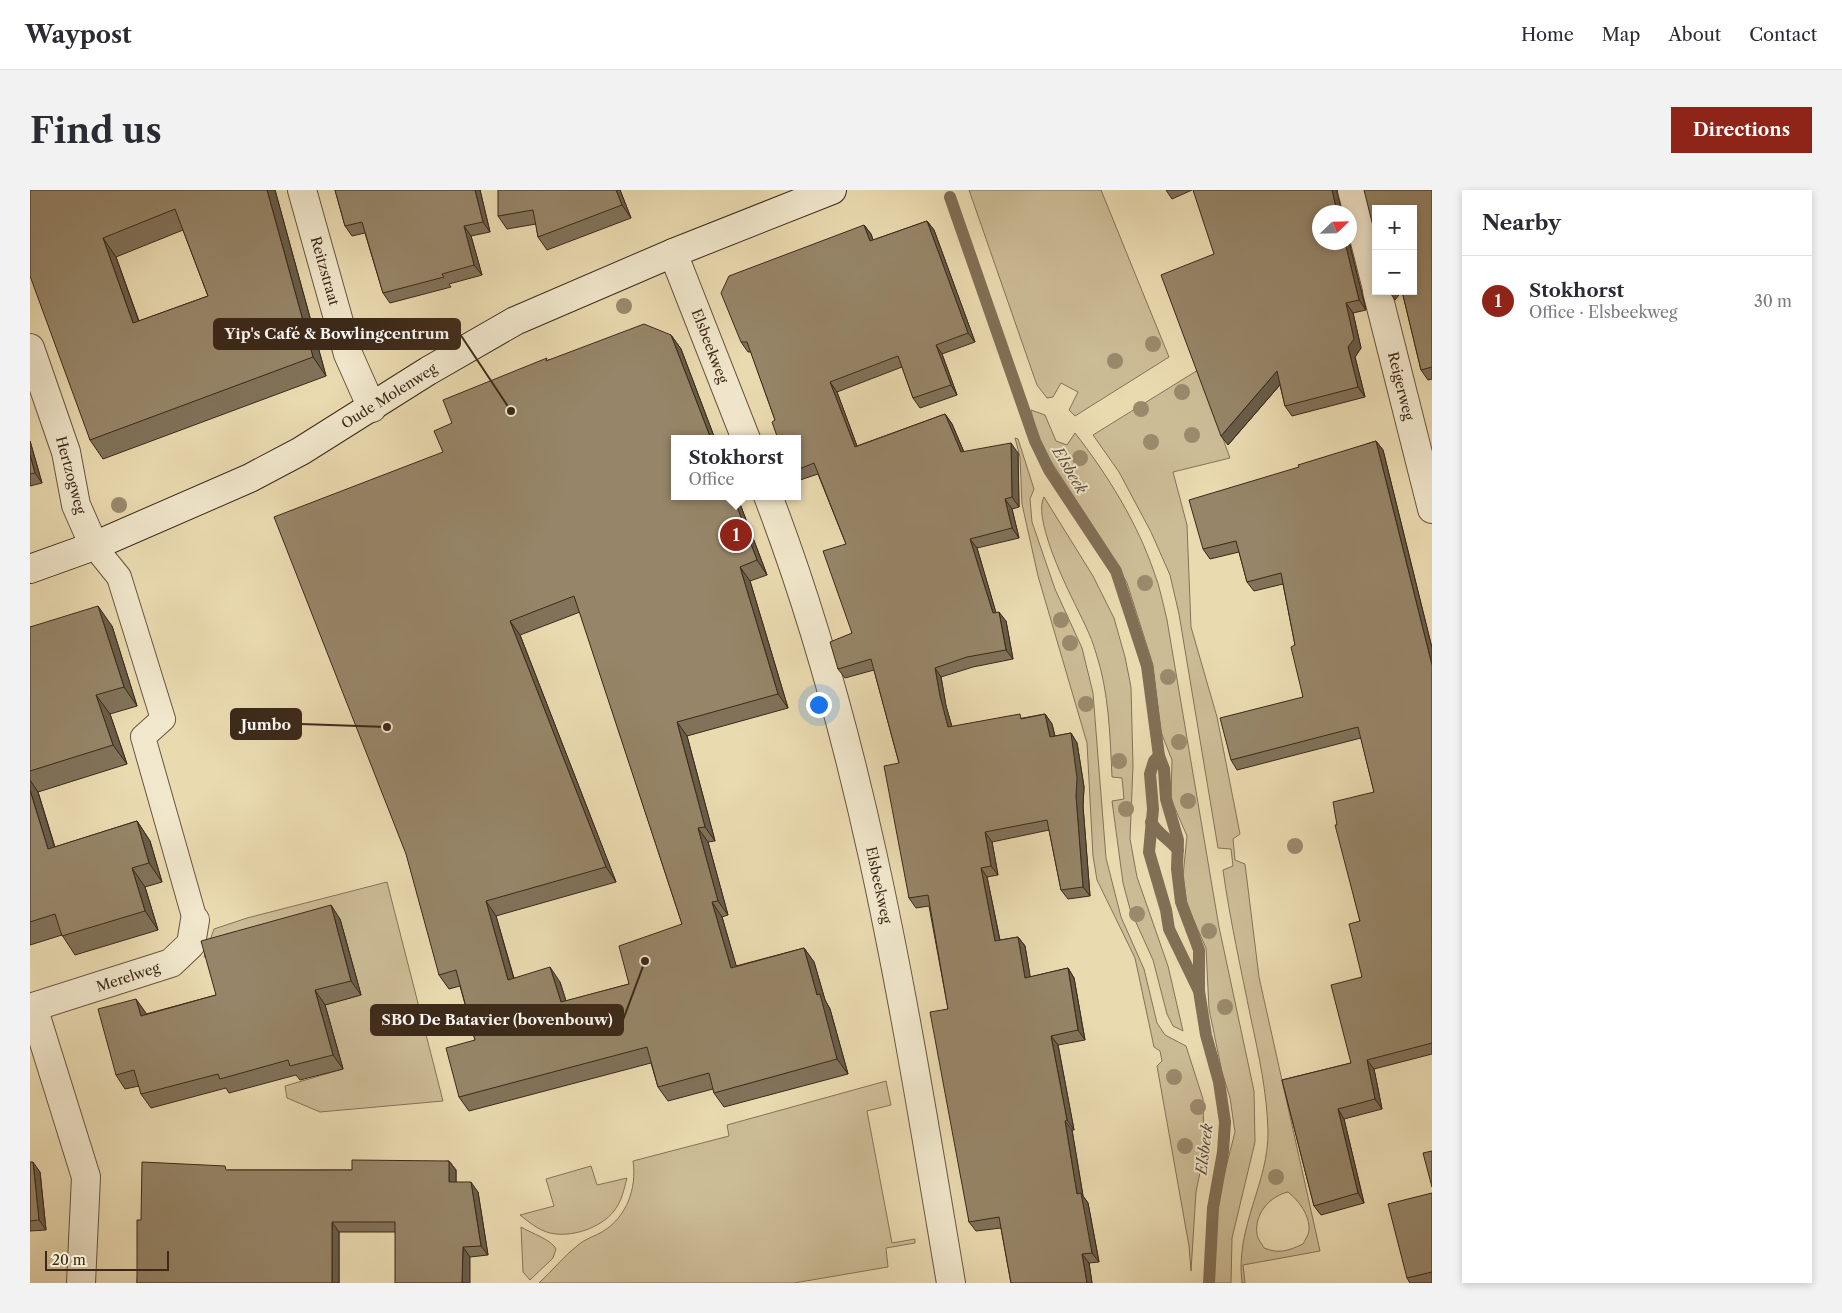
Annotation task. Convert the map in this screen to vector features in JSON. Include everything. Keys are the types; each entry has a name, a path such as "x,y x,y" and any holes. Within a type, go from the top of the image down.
{"street":[{"name":"Reitzstraat","path":"302,190 348,354 372,408"},
{"name":"Oude Molenweg","path":"30,568 94,546 250,478 301,451 514,321 674,253 832,190"},
{"path":"1352,190 1372,269"},
{"name":"Elsbeekweg","path":"674,253 744,435"},
{"name":"Reigerweg","path":"1378,295 1432,509"},
{"name":"Hertzogweg","path":"30,348 66,452 76,505 94,546"},
{"name":"Elsbeekweg","path":"770,500 793,561 818,641 858,784 896,963 951,1283"},
{"name":"Merelweg","path":"81,1283 86,1177 33,1007 171,963 191,944 195,920"}],"lane":[{"name":"Merelweg","path":"94,546 119,577 164,719 143,737 195,920"}],"shaded area":[{"path":"969,190 1101,190 1169,357 1075,416 1069,410 1078,392 1061,383 1053,397 1047,398 1037,385"},
{"path":"1198,370 1230,458 1173,472 1187,525 1191,627 1217,717 1240,834 1233,839 1235,860 1245,864 1259,977 1320,1251 1243,1265 1245,1283 1242,1283 1241,1262 1243,1243 1263,1169 1268,1131 1262,1075 1232,926 1223,870 1233,866 1231,849 1218,848 1179,614 1170,575 1151,532 1119,472 1093,435","holes":["1288,1192 1303,1208 1308,1219 1309,1230 1306,1239 1303,1244 1288,1250 1274,1251 1264,1248 1257,1234 1258,1220 1261,1213 1275,1197"]},
{"path":"1031,410 1045,415 1056,441 1067,445 1075,433 1110,482 1130,517 1147,553 1158,584 1167,620 1219,927 1254,1091 1255,1142 1232,1238 1231,1283 1214,1283 1213,1259 1220,1191 1235,1132 1230,1098 1222,1072 1209,1009 1206,948 1187,905 1183,876 1187,836 1171,799 1172,760 1161,732 1153,665 1127,583 1108,549 1043,449 1036,432"},
{"path":"1015,438 1018,439 1034,489 1030,499 1032,522 1055,589 1082,648 1093,693 1106,858 1121,917 1144,969 1157,1023 1165,1035 1186,1046 1203,1099 1204,1153 1196,1192 1191,1271 1189,1246 1157,1066 1162,1061 1160,1051 1154,1047 1135,958 1097,880 1093,856 1087,743 1038,576 1022,504 1020,457"},
{"path":"1044,497 1093,576 1114,618 1125,657 1131,687 1133,766 1130,839 1137,877 1168,966 1183,1031 1173,1026 1167,1014 1153,960 1130,909 1123,883 1112,801 1124,799 1122,778 1112,777 1104,683 1086,626 1063,578 1046,533 1042,518"},
{"path":"387,882 443,1101 320,1112 287,1098 285,1086 343,1069 325,1005 361,995 340,919 204,957 214,929 247,918"},
{"path":"886,1081 891,1105 867,1111 892,1243 915,1239 915,1243 886,1248 888,1267 794,1283 539,1283 578,1245 611,1226 618,1218 624,1210 632,1191 633,1161 729,1136 727,1125"},
{"path":"591,1166 597,1185 627,1178 617,1207 608,1217 594,1227 576,1233 550,1233 534,1226 520,1215 554,1206 546,1179"},
{"path":"521,1227 546,1240 556,1249 553,1258 530,1280 523,1272"}],"building":[{"path":"30,190 267,190 313,357 90,440 30,276","holes":["175,209 208,296 133,323 103,238"]},
{"path":"335,190 475,190 483,222 464,226 474,265 442,274 444,277 383,293 362,222 345,226"},
{"path":"498,190 616,190 622,205 538,237 533,210 498,216"},
{"path":"1193,190 1332,190 1335,205 1312,205 1312,250 1347,250 1359,300 1346,303 1354,339 1348,347 1358,387 1285,406 1277,371 1221,436 1161,275 1214,254"},
{"path":"1364,190 1432,190 1432,367 1421,370 1403,295 1417,295 1417,205 1372,205 1372,222"},
{"path":"927,221 968,333 936,345 951,385 913,398 898,356 830,382 855,447 945,414 961,452 1011,443 1012,497 1005,499 1012,528 970,539 993,613 999,612 1006,650 967,657 935,668 948,727 1020,714 1021,719 1045,714 1050,737 1071,733 1077,778 1076,796 1083,887 1061,890 1047,820 985,832 991,866 981,868 995,941 1018,937 1025,978 1068,968 1078,1030 1051,1036 1067,1120 1065,1121 1077,1194 1081,1193 1092,1253 1082,1254 1087,1283 1011,1283 999,1217 969,1222 930,1012 948,1009 928,895 909,898 884,766 899,763 871,659 838,669 830,642 852,633 823,551 846,544 814,463 801,468 801,435 777,435 772,422 775,420 747,342 741,342 721,293 729,276 864,225 870,241"},
{"path":"644,324 671,335 709,435 671,435 671,500 734,500 757,560 740,567 778,694 677,722 705,827 698,828 718,901 712,902 731,968 804,948 817,995 820,994 837,1059 714,1093 709,1073 658,1087 647,1047 459,1097 446,1048 475,1040 456,970 439,975 406,854 274,517 443,452 434,431 452,423 443,400 547,358 546,361","holes":["574,596 682,924 619,946 629,984 561,1002 550,967 508,980 486,901 606,867 510,621"]},
{"path":"1376,441 1432,665 1432,1043 1367,1060 1375,1099 1338,1109 1358,1193 1314,1206 1282,1080 1351,1063 1331,985 1362,977 1349,924 1360,921 1335,825 1337,825 1333,802 1374,792 1358,727 1231,760 1220,718 1303,697 1291,647 1295,645 1281,573 1247,582 1236,541 1203,549 1189,500 1299,467 1298,465"},
{"path":"30,455 35,473 30,474"},
{"path":"98,606 124,687 96,695 113,745 30,771 30,627"},
{"path":"30,790 48,849 137,821 149,863 132,868 145,911 62,936 55,914 30,922"},
{"path":"331,905 351,981 315,990 333,1055 290,1066 288,1060 220,1079 218,1074 141,1094 134,1070 116,1075 98,1009 136,999 141,1016 216,995 201,941"},
{"path":"1432,1151 1432,1187 1423,1153"},
{"path":"352,1160 449,1161 449,1182 471,1182 481,1246 463,1247 462,1283 395,1283 395,1222 332,1222 332,1283 137,1283 137,1220 141,1220 142,1162 225,1166 226,1170 352,1170"},
{"path":"30,1162 33,1162 39,1220 30,1221"},
{"path":"1432,1193 1432,1272 1407,1278 1388,1204"}],"waterway":[{"name":"Elsbeek","path":"950,197 1035,441 1049,470 1116,571 1147,666 1159,756 1164,769 1166,799 1178,840 1177,869 1181,902 1199,950 1199,991 1206,1035 1219,1082 1225,1122 1223,1152 1213,1208 1209,1283"},
{"name":"Elsbeek","path":"1159,756 1154,761 1150,774 1153,809 1149,852 1166,910 1169,929 1198,989"},
{"path":"1151,822 1178,850"}],"place":[{"name":"Yip's Café & Bowlingcentrum","path":"511,411"},
{"name":"Stokhorst","path":"736,535"},
{"name":"Jumbo","path":"387,727"},
{"name":"SBO De Batavier (bovenbouw)","path":"645,961"}]}
